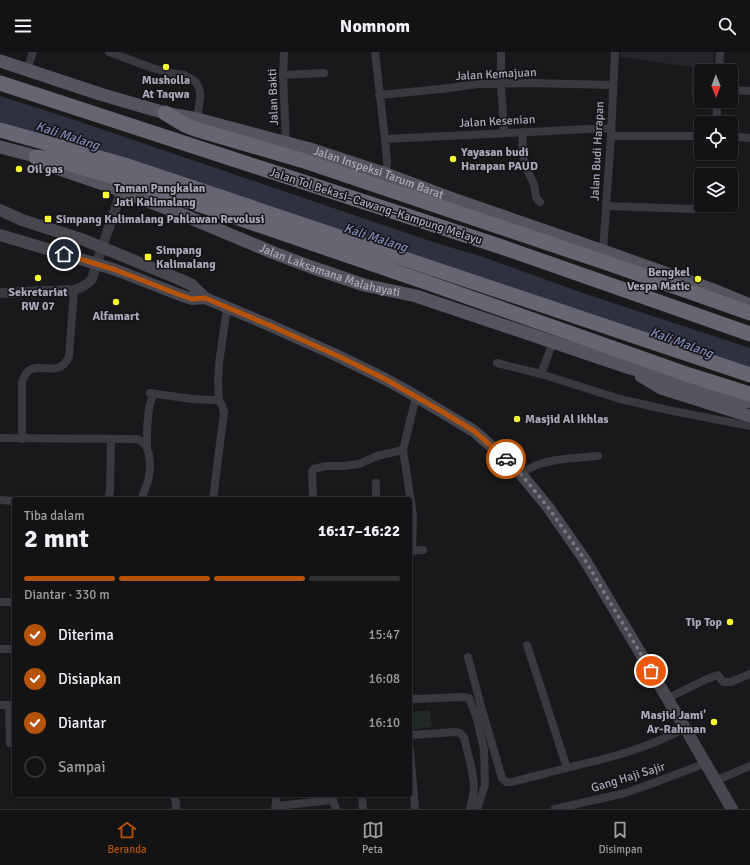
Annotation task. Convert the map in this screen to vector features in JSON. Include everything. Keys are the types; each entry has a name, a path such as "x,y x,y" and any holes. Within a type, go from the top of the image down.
{"highway":[{"name":"Jalan Tol Bekasi–Cawang–Kampung Melayu","path":"0,83 502,248 750,334"},
{"path":"165,113 195,129 295,158 610,264 750,313"},
{"path":"0,130 128,166 750,375"},
{"path":"36,157 56,160 136,183 434,285 689,375 750,394"}],"main road":[{"name":"Jalan Inspeksi Tarum Barat","path":"0,61 100,94 165,113 197,119 310,149 386,174 716,291 750,305"},
{"name":"Jalan Laksamana Malahayati","path":"0,147 31,155 51,166 122,190 274,253 364,285 416,296 630,368 675,380 738,401 750,401"},
{"name":"Jalan Laksamana Malahayati","path":"0,153 36,157"},
{"path":"0,210 22,220 102,247 192,285 205,298 338,356 385,379 474,431 515,467 548,507 585,560 686,728 732,809"},
{"path":"0,235 116,270 192,299 205,298"},
{"name":"Jalan Laksamana Malahayati","path":"630,368 661,388 750,416"}],"street":[{"path":"27,69 33,52"},
{"path":"109,52 152,68 184,75 196,82 200,91 197,119"},
{"name":"Jalan Bakti","path":"284,52 283,75 286,142"},
{"path":"375,52 385,139 387,162 386,174"},
{"path":"501,52 504,133"},
{"name":"Jalan Budi Harapan","path":"603,251 616,52"},
{"path":"719,64 720,52"},
{"path":"283,75 324,73"},
{"name":"Jalan Kemajuan","path":"379,95 478,84 501,83 613,85"},
{"path":"738,90 750,90"},
{"path":"522,132 525,166 534,183 536,197 540,202"},
{"name":"Jalan Kesenian","path":"385,139 522,132 611,132 694,136"},
{"path":"738,137 750,138"},
{"path":"0,293 74,290 89,283 92,279 122,190"},
{"path":"606,206 694,209"},
{"path":"22,439 22,383 29,370 37,368 56,368 65,364 69,358 74,290"},
{"path":"213,497 224,412 219,400 218,380 227,308"},
{"path":"542,374 553,342"},
{"path":"497,363 542,374 620,399 750,426"},
{"path":"143,497 150,472 147,428 152,394 180,398 219,400"},
{"path":"410,497 403,450 416,397"},
{"path":"0,438 139,440 148,448"},
{"path":"108,497 110,491 111,440"},
{"path":"313,497 312,471 314,468 359,464 377,456 403,450"},
{"path":"520,473 535,465 598,456"},
{"path":"376,483 376,497"},
{"path":"0,500 12,501"},
{"path":"412,509 412,534"},
{"path":"412,551 423,550"},
{"path":"0,602 12,602"},
{"path":"527,645 567,768"},
{"path":"0,649 12,649"},
{"path":"468,657 502,778 506,782 512,782 599,761 651,744 686,728"},
{"path":"668,698 718,675 723,682 728,682 750,674"},
{"path":"412,698 468,698 476,716 484,749 485,785 477,809"},
{"path":"0,705 9,705 10,743 12,743"},
{"path":"412,735 454,732 460,733 464,737 474,787 470,809"},
{"name":"Gang Haji Sajir","path":"556,809 630,791 706,763"},
{"path":"715,781 750,766"},
{"path":"412,774 415,809"},
{"path":"174,797 176,809"},
{"path":"276,807 332,797 336,809"},
{"path":"362,797 363,809"}],"shaded area":[{"path":"620,52 714,52 713,64 694,64 694,97 691,97 692,67 620,57"},
{"path":"430,710 432,727 412,730 412,712"}],"water":[{"name":"Kali Malang","path":"0,96 436,243 480,256 580,292 750,348 750,372 0,130"}],"way so far":[{"path":"506,459 515,467 548,507 585,560 651,671"}],"place":[{"name":"Musholla At Taqwa","path":"166,67"},
{"name":"Yayasan budi Harapan PAUD","path":"453,159"},
{"name":"Oil gas","path":"19,169"},
{"name":"Taman Pangkalan Jati Kalimalang","path":"106,195"},
{"name":"Simpang Kalimalang Pahlawan Revolusi","path":"48,219"},
{"name":"Simpang Kalimalang","path":"148,257"},
{"name":"Sekretariat RW 07","path":"38,278"},
{"name":"Bengkel Vespa Matic","path":"698,279"},
{"name":"Alfamart","path":"116,302"},
{"name":"Masjid Al Ikhlas","path":"517,419"},
{"name":"Tip Top","path":"730,622"},
{"name":"Masjid Jami' Ar-Rahman","path":"714,722"}],"route":[{"path":"64,254 116,270 192,299 205,298 338,356 407,391 474,431 506,459"}]}
